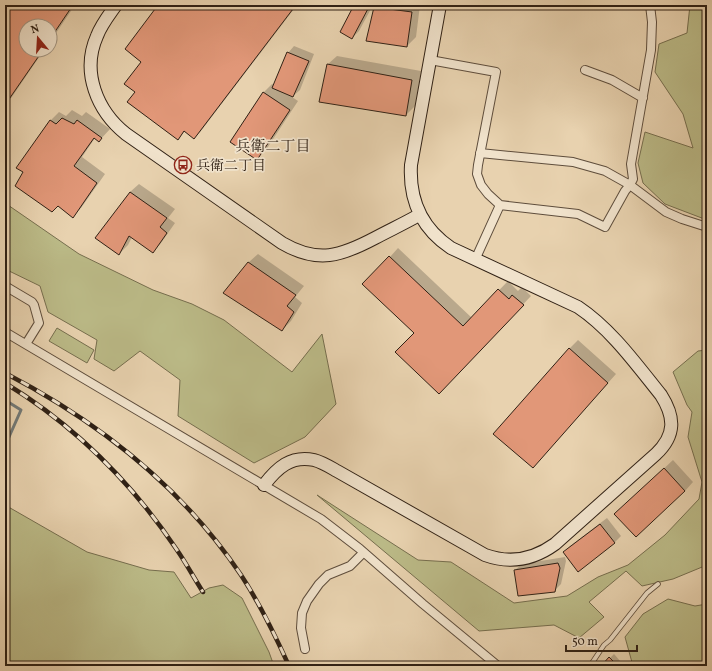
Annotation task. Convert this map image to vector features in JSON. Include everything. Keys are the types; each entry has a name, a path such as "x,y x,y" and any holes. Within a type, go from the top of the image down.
{"street":[{"path":"116,5 97,36 91,56 90,67 92,79 103,110 117,127 126,134 270,235 293,250 314,256 334,255 355,249 419,215"},
{"path":"264,485 273,473 286,463 302,459 314,460 337,471 485,555 500,559 515,560 531,557 541,553 555,544 662,449 667,442 672,422 669,411 661,395 607,330 578,307 475,260 443,243 431,231 419,215 413,196 410,170 440,5"},
{"path":"430,60 496,72 477,174 481,185 488,194 500,205 578,214 605,227 633,179 631,164 652,50 652,22 650,5"},
{"path":"585,70 612,80 643,98"},
{"path":"480,153 573,162 605,171 630,185 666,212 707,228"},
{"path":"475,260 500,205"},
{"path":"5,286 32,302 34,305 39,323 26,344"},
{"path":"5,332 321,519 498,666"},
{"path":"305,648 301,628 302,613 307,601 319,584 328,575 350,566 363,553"}],"lane":[{"path":"590,666 604,645 610,640 647,593 658,584"}],"shaded area":[{"path":"690,5 707,5 707,220 665,204 643,183 638,163 645,132 693,148 683,114 655,72 659,44 687,33"},
{"path":"5,203 79,254 153,290 192,304 224,320 292,372 322,334 336,404 305,437 254,463 178,416 180,380 140,351 114,371 94,359 97,340 48,312 40,286 5,269"},
{"path":"57,328 94,350 87,363 49,341"},
{"path":"707,350 707,565 673,579 642,586 626,571 589,602 604,617 579,638 554,625 479,631 317,495 418,560 451,562 514,603 567,596 598,577 628,565 665,535 699,499 702,482 688,437 692,412 687,405 673,372 698,351"},
{"path":"5,505 87,552 149,570 174,572 191,598 209,588 223,585 242,598 269,652 274,666 5,666"},
{"path":"668,599 695,606 707,604 707,666 633,666 625,637 643,614"}],"building":[{"path":"9,5 73,5 58,27 58,18 18,18 18,58 37,58 5,105 5,11"},
{"path":"158,5 296,5 194,139 184,131 178,140 127,102 135,92 124,84 141,62 125,49"},
{"path":"354,5 370,5 352,39 340,32"},
{"path":"374,7 412,12 407,47 366,41"},
{"path":"287,52 309,61 293,97 272,88"},
{"path":"327,64 412,80 406,116 319,102"},
{"path":"263,92 290,110 257,160 230,142"},
{"path":"62,118 74,124 77,120 102,138 99,142 94,138 74,166 97,183 73,218 58,206 52,212 15,186 23,172 16,168 50,120 56,124"},
{"path":"130,192 167,218 160,227 167,233 153,253 129,236 119,255 95,238"},
{"path":"389,256 463,326 498,289 509,299 512,295 524,305 439,394 395,352 414,333 362,284"},
{"path":"248,262 296,295 287,306 294,312 282,331 223,293"},
{"path":"569,348 608,383 533,468 493,434"},
{"path":"664,468 685,491 636,537 614,514"},
{"path":"600,524 615,543 578,572 563,552"},
{"path":"558,563 560,568 555,592 518,596 514,570"},
{"path":"609,657 618,666 601,666"}],"waterway":[{"path":"5,400 21,410 5,446"}],"railway":[{"path":"5,373 40,392 105,435 136,459 165,485 218,543 241,575 255,597 289,666"},
{"path":"5,383 55,417 100,457 121,479 160,525 203,592"}],"place":[{"name":"兵衛二丁目","path":"183,165"}],"district":[{"name":"兵衛二丁目","path":"273,146"}]}
